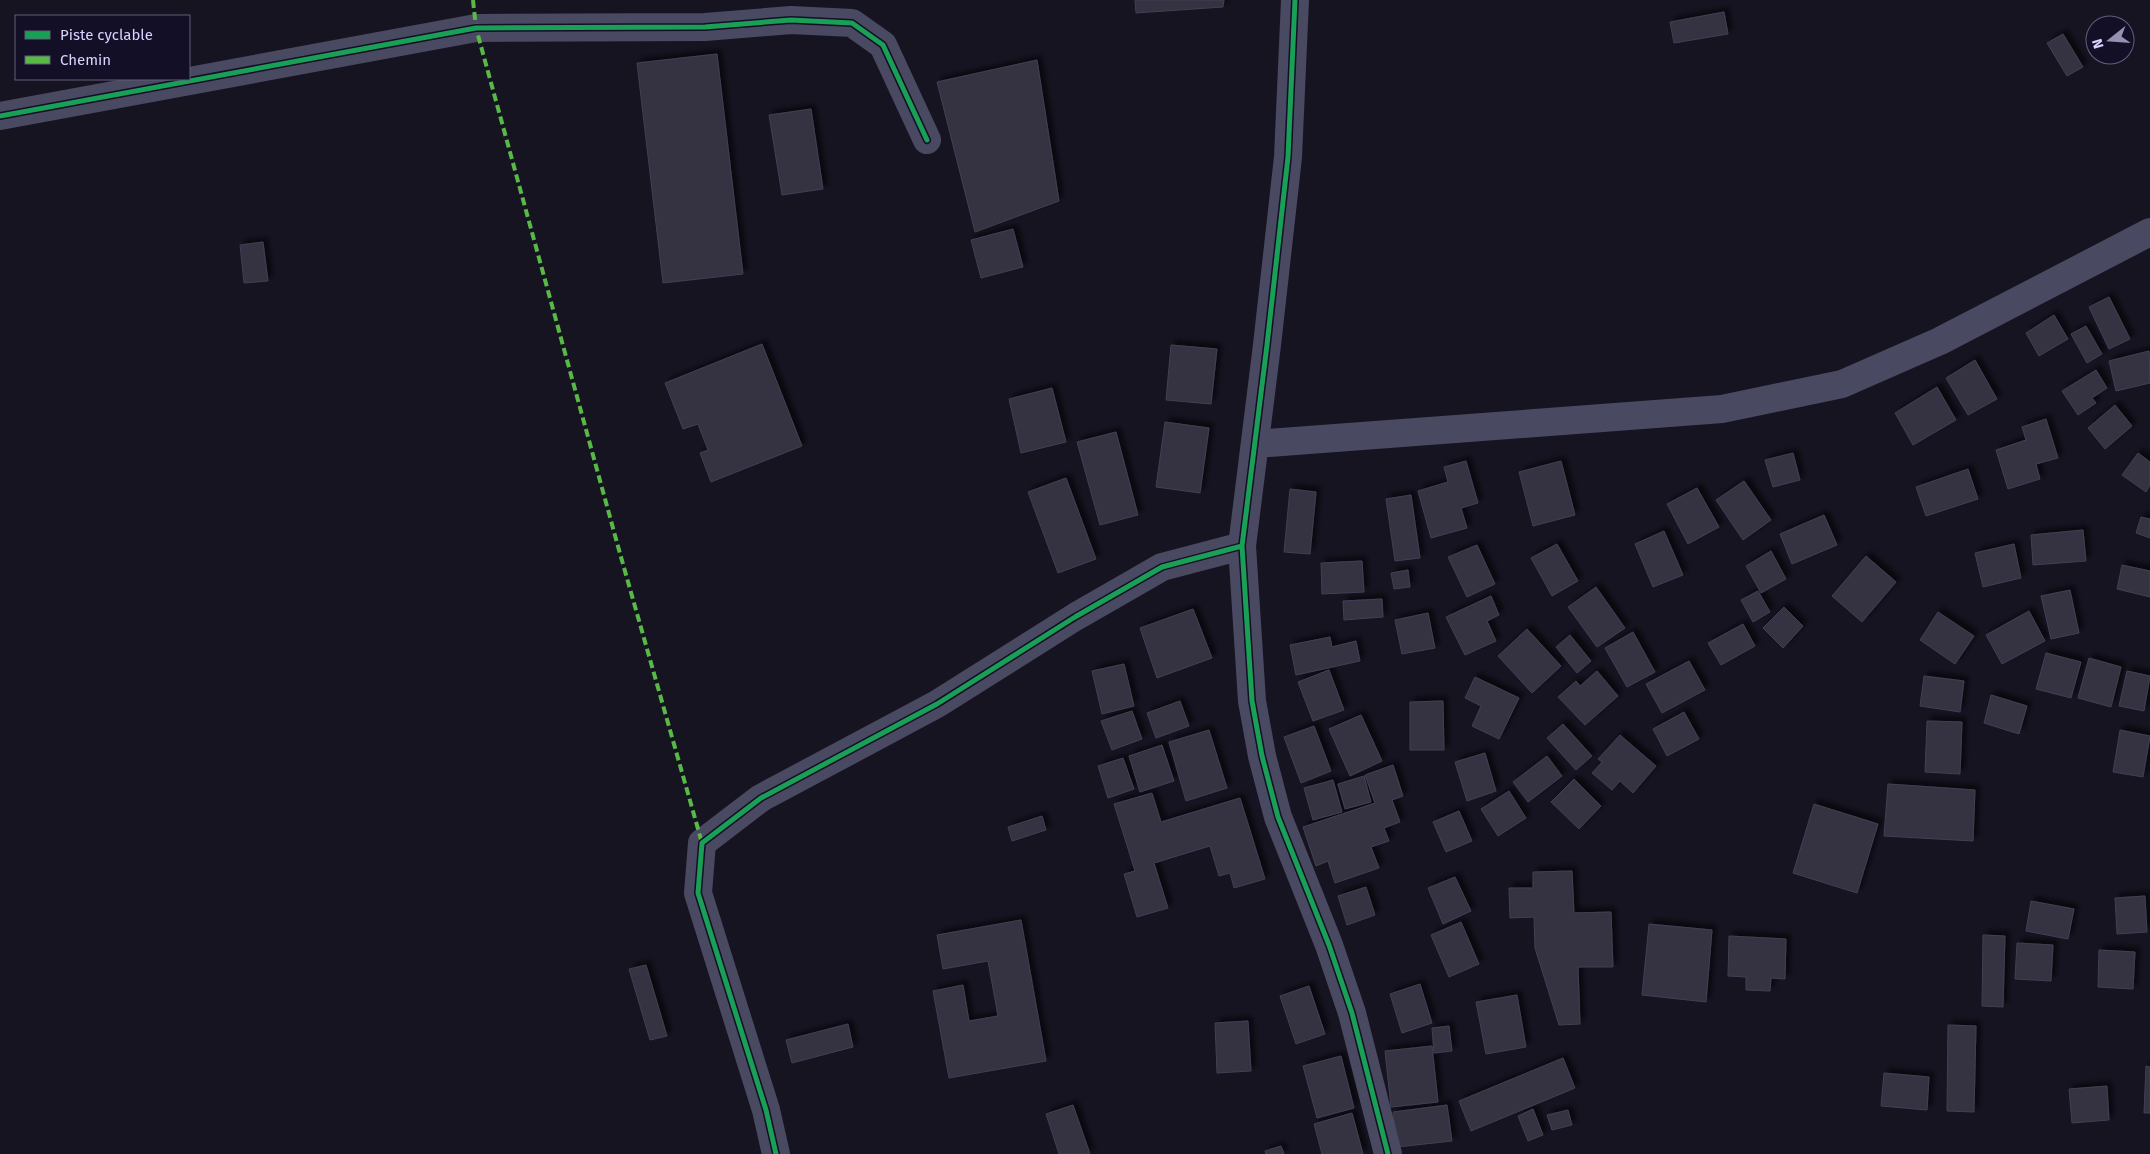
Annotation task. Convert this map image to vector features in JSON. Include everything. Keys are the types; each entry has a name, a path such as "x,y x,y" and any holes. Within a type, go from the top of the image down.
{"street":[{"path":"1295,0 1288,157 1242,546 1252,701 1262,756 1278,817 1329,945 1352,1014 1388,1154"},
{"path":"0,116 476,28 705,27 792,20 852,23 883,45 927,140"},
{"path":"1255,444 1722,409 1842,384 1940,341 2150,232"},
{"path":"776,1154 766,1110 698,892 702,843 761,798 936,704 1075,617 1162,567 1242,546"}],"building":[{"path":"1135,0 1224,0 1223,7 1136,13"},
{"path":"1724,12 1728,34 1674,43 1670,22"},
{"path":"2063,34 2083,67 2067,76 2047,43"},
{"path":"717,54 743,274 663,283 637,63"},
{"path":"1037,60 1059,201 975,232 937,82"},
{"path":"811,109 823,189 782,195 769,115"},
{"path":"1013,229 1023,267 981,278 971,240"},
{"path":"263,242 268,281 244,283 240,245"},
{"path":"2109,297 2130,339 2109,349 2089,307"},
{"path":"2054,315 2068,339 2039,356 2026,333"},
{"path":"2086,326 2102,354 2087,363 2071,334"},
{"path":"762,344 802,446 711,482 700,453 708,450 698,424 683,429 665,383"},
{"path":"1171,345 1217,349 1211,404 1166,400"},
{"path":"2149,351 2150,383 2116,391 2109,361"},
{"path":"1975,360 1997,399 1968,415 1946,378"},
{"path":"2096,370 2107,388 2092,398 2096,403 2078,415 2062,391"},
{"path":"1937,387 1956,420 1913,445 1895,413"},
{"path":"1052,388 1066,442 1021,453 1009,399"},
{"path":"2115,405 2132,426 2105,449 2088,428"},
{"path":"2046,419 2058,458 2036,464 2040,479 2008,489 1996,450 2026,440 2022,427"},
{"path":"1165,422 1209,428 1200,493 1156,487"},
{"path":"1116,432 1138,515 1100,525 1077,442"},
{"path":"1793,453 1800,480 1773,487 1765,460"},
{"path":"2138,453 2150,462 2150,485 2146,492 2122,475"},
{"path":"1466,461 1478,503 1461,508 1467,528 1431,538 1418,491 1448,482 1444,467"},
{"path":"1561,461 1575,515 1533,526 1519,472"},
{"path":"1968,469 1978,499 1926,516 1916,487"},
{"path":"1066,478 1096,559 1058,573 1028,492"},
{"path":"1744,481 1771,520 1743,540 1716,500"},
{"path":"1697,488 1719,527 1688,544 1667,504"},
{"path":"1290,489 1316,492 1310,554 1284,552"},
{"path":"1411,495 1420,558 1395,561 1386,499"},
{"path":"1824,515 1837,545 1792,564 1780,534"},
{"path":"2141,517 2150,519 2150,538 2136,533"},
{"path":"2083,530 2086,561 2033,565 2031,535"},
{"path":"1664,531 1683,575 1653,587 1635,544"},
{"path":"1557,544 1578,581 1552,596 1531,558"},
{"path":"2014,544 2021,578 1983,587 1975,553"},
{"path":"1477,545 1495,584 1467,597 1448,557"},
{"path":"1771,551 1786,579 1761,593 1746,566"},
{"path":"1866,556 1896,582 1862,622 1832,596"},
{"path":"1362,561 1364,592 1322,594 1321,563"},
{"path":"2122,565 2150,571 2150,597 2117,589"},
{"path":"1408,570 1410,587 1394,589 1391,573"},
{"path":"1596,587 1625,628 1597,647 1568,607"},
{"path":"2070,590 2079,633 2051,639 2041,596"},
{"path":"1758,591 1770,612 1753,622 1741,600"},
{"path":"1491,596 1499,615 1487,621 1496,641 1465,655 1446,617"},
{"path":"1382,599 1383,617 1344,620 1343,601"},
{"path":"1784,607 1803,626 1783,648 1763,628"},
{"path":"1193,609 1212,658 1157,678 1140,628"},
{"path":"2029,611 2045,641 2002,664 1986,635"},
{"path":"1938,612 1974,636 1955,664 1920,640"},
{"path":"1428,613 1435,648 1402,654 1395,620"},
{"path":"1743,624 1755,646 1721,665 1708,643"},
{"path":"1527,629 1561,666 1532,693 1498,656"},
{"path":"1633,632 1655,672 1627,687 1605,648"},
{"path":"1570,635 1591,661 1577,673 1556,647"},
{"path":"1330,637 1332,647 1356,641 1360,661 1296,675 1290,645"},
{"path":"2046,653 2081,662 2071,698 2036,689"},
{"path":"2089,658 2121,667 2111,707 2078,698"},
{"path":"1689,661 1705,690 1662,713 1646,684"},
{"path":"1124,664 1134,706 1102,714 1092,671"},
{"path":"1329,670 1344,710 1313,721 1298,682"},
{"path":"1597,671 1618,696 1585,725 1558,697 1576,681 1580,686"},
{"path":"2127,671 2150,676 2144,711 2119,706"},
{"path":"1924,676 1964,681 1960,712 1920,706"},
{"path":"1475,677 1519,698 1499,739 1472,726 1481,706 1465,698"},
{"path":"1991,695 2027,706 2019,734 1984,723"},
{"path":"1180,701 1189,726 1156,738 1147,713"},
{"path":"1443,701 1444,750 1410,750 1410,702"},
{"path":"1132,711 1142,739 1112,750 1101,721"},
{"path":"1684,712 1699,739 1667,756 1653,729"},
{"path":"1361,715 1382,761 1350,776 1329,729"},
{"path":"1927,721 1962,722 1960,774 1925,772"},
{"path":"1563,724 1592,756 1576,770 1547,738"},
{"path":"1314,726 1331,771 1301,783 1284,737"},
{"path":"1209,730 1227,788 1186,801 1169,742"},
{"path":"2120,730 2150,736 2143,777 2113,772"},
{"path":"1620,735 1656,766 1633,793 1620,781 1612,790 1592,773 1602,762 1598,759"},
{"path":"1162,745 1174,781 1140,792 1129,756"},
{"path":"1485,753 1496,791 1467,801 1455,762"},
{"path":"1547,756 1562,776 1528,802 1513,782"},
{"path":"1123,758 1134,789 1108,798 1098,766"},
{"path":"1393,765 1403,796 1392,800 1400,822 1384,828 1389,841 1371,847 1379,868 1335,883 1328,861 1316,866 1303,827 1375,803 1365,775"},
{"path":"1364,776 1371,802 1345,809 1338,784"},
{"path":"1574,779 1601,806 1579,829 1551,802"},
{"path":"1333,780 1342,812 1313,820 1304,788"},
{"path":"1888,784 1975,790 1973,841 1884,836"},
{"path":"1509,791 1526,818 1498,836 1481,809"},
{"path":"1152,793 1161,822 1240,798 1265,879 1234,888 1230,873 1219,876 1210,846 1154,863 1168,908 1137,917 1124,874 1135,871 1114,804"},
{"path":"1814,804 1878,824 1857,893 1793,873"},
{"path":"1459,811 1472,841 1446,852 1433,822"},
{"path":"1042,816 1046,830 1012,841 1008,827"},
{"path":"1572,871 1574,913 1611,912 1613,967 1578,967 1580,1024 1559,1025 1535,948 1534,917 1510,918 1509,888 1533,888 1533,872"},
{"path":"1455,877 1471,911 1443,924 1428,888"},
{"path":"1366,887 1375,915 1347,925 1338,896"},
{"path":"2145,896 2147,932 2117,934 2115,898"},
{"path":"2031,901 2074,909 2068,939 2026,931"},
{"path":"1021,920 1046,1061 949,1078 933,991 963,985 969,1021 998,1016 988,961 943,969 937,935"},
{"path":"1461,922 1479,964 1449,977 1431,935"},
{"path":"1649,924 1712,930 1706,1002 1642,995"},
{"path":"1983,935 2005,936 2003,1007 1982,1006"},
{"path":"1729,936 1786,939 1785,979 1771,978 1770,991 1746,990 1746,977 1728,976"},
{"path":"2017,943 2053,945 2051,981 2015,979"},
{"path":"2099,950 2135,952 2133,989 2098,987"},
{"path":"646,965 667,1036 650,1040 629,969"},
{"path":"1420,984 1432,1023 1402,1033 1390,994"},
{"path":"1309,986 1325,1034 1296,1044 1280,996"},
{"path":"1517,995 1526,1047 1486,1054 1476,1002"},
{"path":"1248,1021 1251,1071 1217,1073 1215,1023"},
{"path":"848,1024 853,1047 792,1063 786,1040"},
{"path":"1948,1025 1976,1026 1974,1112 1947,1111"},
{"path":"1449,1026 1452,1051 1434,1053 1432,1028"},
{"path":"1432,1046 1438,1102 1391,1107 1385,1051"},
{"path":"1341,1056 1354,1108 1317,1118 1303,1066"},
{"path":"1563,1058 1575,1088 1471,1131 1459,1101"},
{"path":"2146,1066 2150,1067 2150,1113 2144,1113"},
{"path":"1884,1073 1929,1077 1927,1110 1881,1106"},
{"path":"2107,1086 2109,1120 2072,1123 2069,1089"},
{"path":"1073,1105 1090,1154 1059,1154 1046,1114"},
{"path":"1447,1105 1452,1141 1397,1147 1393,1112"},
{"path":"1533,1109 1543,1135 1528,1141 1518,1116"},
{"path":"1568,1110 1572,1125 1552,1130 1547,1115"},
{"path":"1352,1113 1363,1154 1322,1154 1314,1124"},
{"path":"1281,1146 1284,1154 1266,1154 1265,1151"}],"marked path":[{"path":"473,0 476,28 619,550 702,843"}],"cycle path":[{"path":"1295,0 1288,157 1242,546 1252,701 1262,756 1278,817 1329,945 1352,1013 1388,1154"},
{"path":"0,116 476,28 705,27 791,20 852,23 883,45 927,140"},
{"path":"776,1154 766,1110 698,893 702,843 761,798 937,704 1075,617 1162,567 1242,546"}]}
